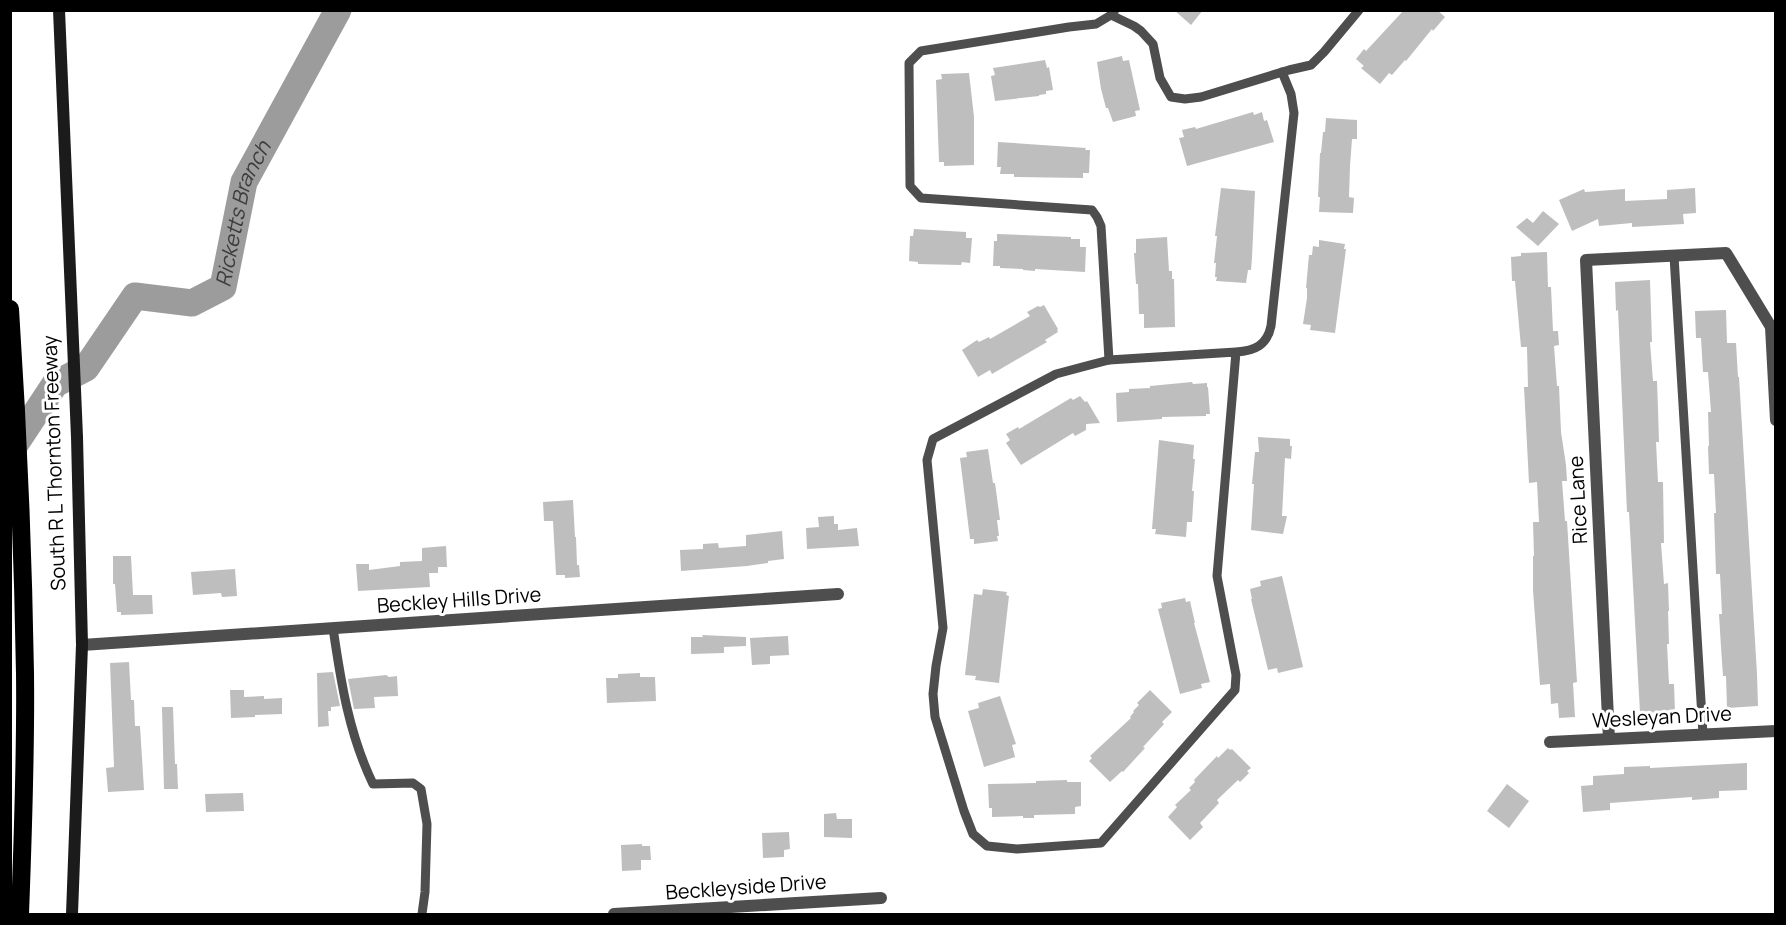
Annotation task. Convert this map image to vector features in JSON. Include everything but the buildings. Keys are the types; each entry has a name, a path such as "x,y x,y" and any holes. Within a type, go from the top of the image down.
{"highway":[{"name":"South R L Thornton Freeway","path":"10,309 21,513 25,697 25,777 20,915"}],"main road":[{"name":"South R L Thornton Freeway","path":"59,10 77,437 82,645 72,915"}],"street":[{"path":"1674,256 1726,253 1771,327 1776,420"},
{"name":"Rice Lane","path":"1610,739 1586,260 1674,256"},
{"name":"Beckley Hills Drive","path":"82,645 838,594"},
{"name":"Wesleyan Drive","path":"1550,742 1776,731"},
{"name":"Beckleyside Drive","path":"614,915 881,898"}],"lane":[{"path":"1109,360 1101,226 1097,217 1092,210 921,198 910,186 909,63 921,51 1096,24 1113,13 1141,31 1153,44 1160,78 1172,97 1185,99 1201,97 1311,65 1359,10"},
{"path":"1236,352 1217,576 1236,675 1235,690 1101,843 1017,849 987,846 973,834 935,717 933,694 943,628 927,459 933,439 1056,374 1109,360 1236,352 1257,348 1266,340 1271,326 1294,113 1291,94 1282,72"},
{"path":"1674,256 1702,734"},
{"path":"333,628 342,692 361,759 373,784 413,783 421,789 427,824 422,915"}],"waterway":[{"name":"Ricketts Branch","path":"10,452 55,384 86,368 135,296 192,303 223,287 244,182 338,10"}]}
